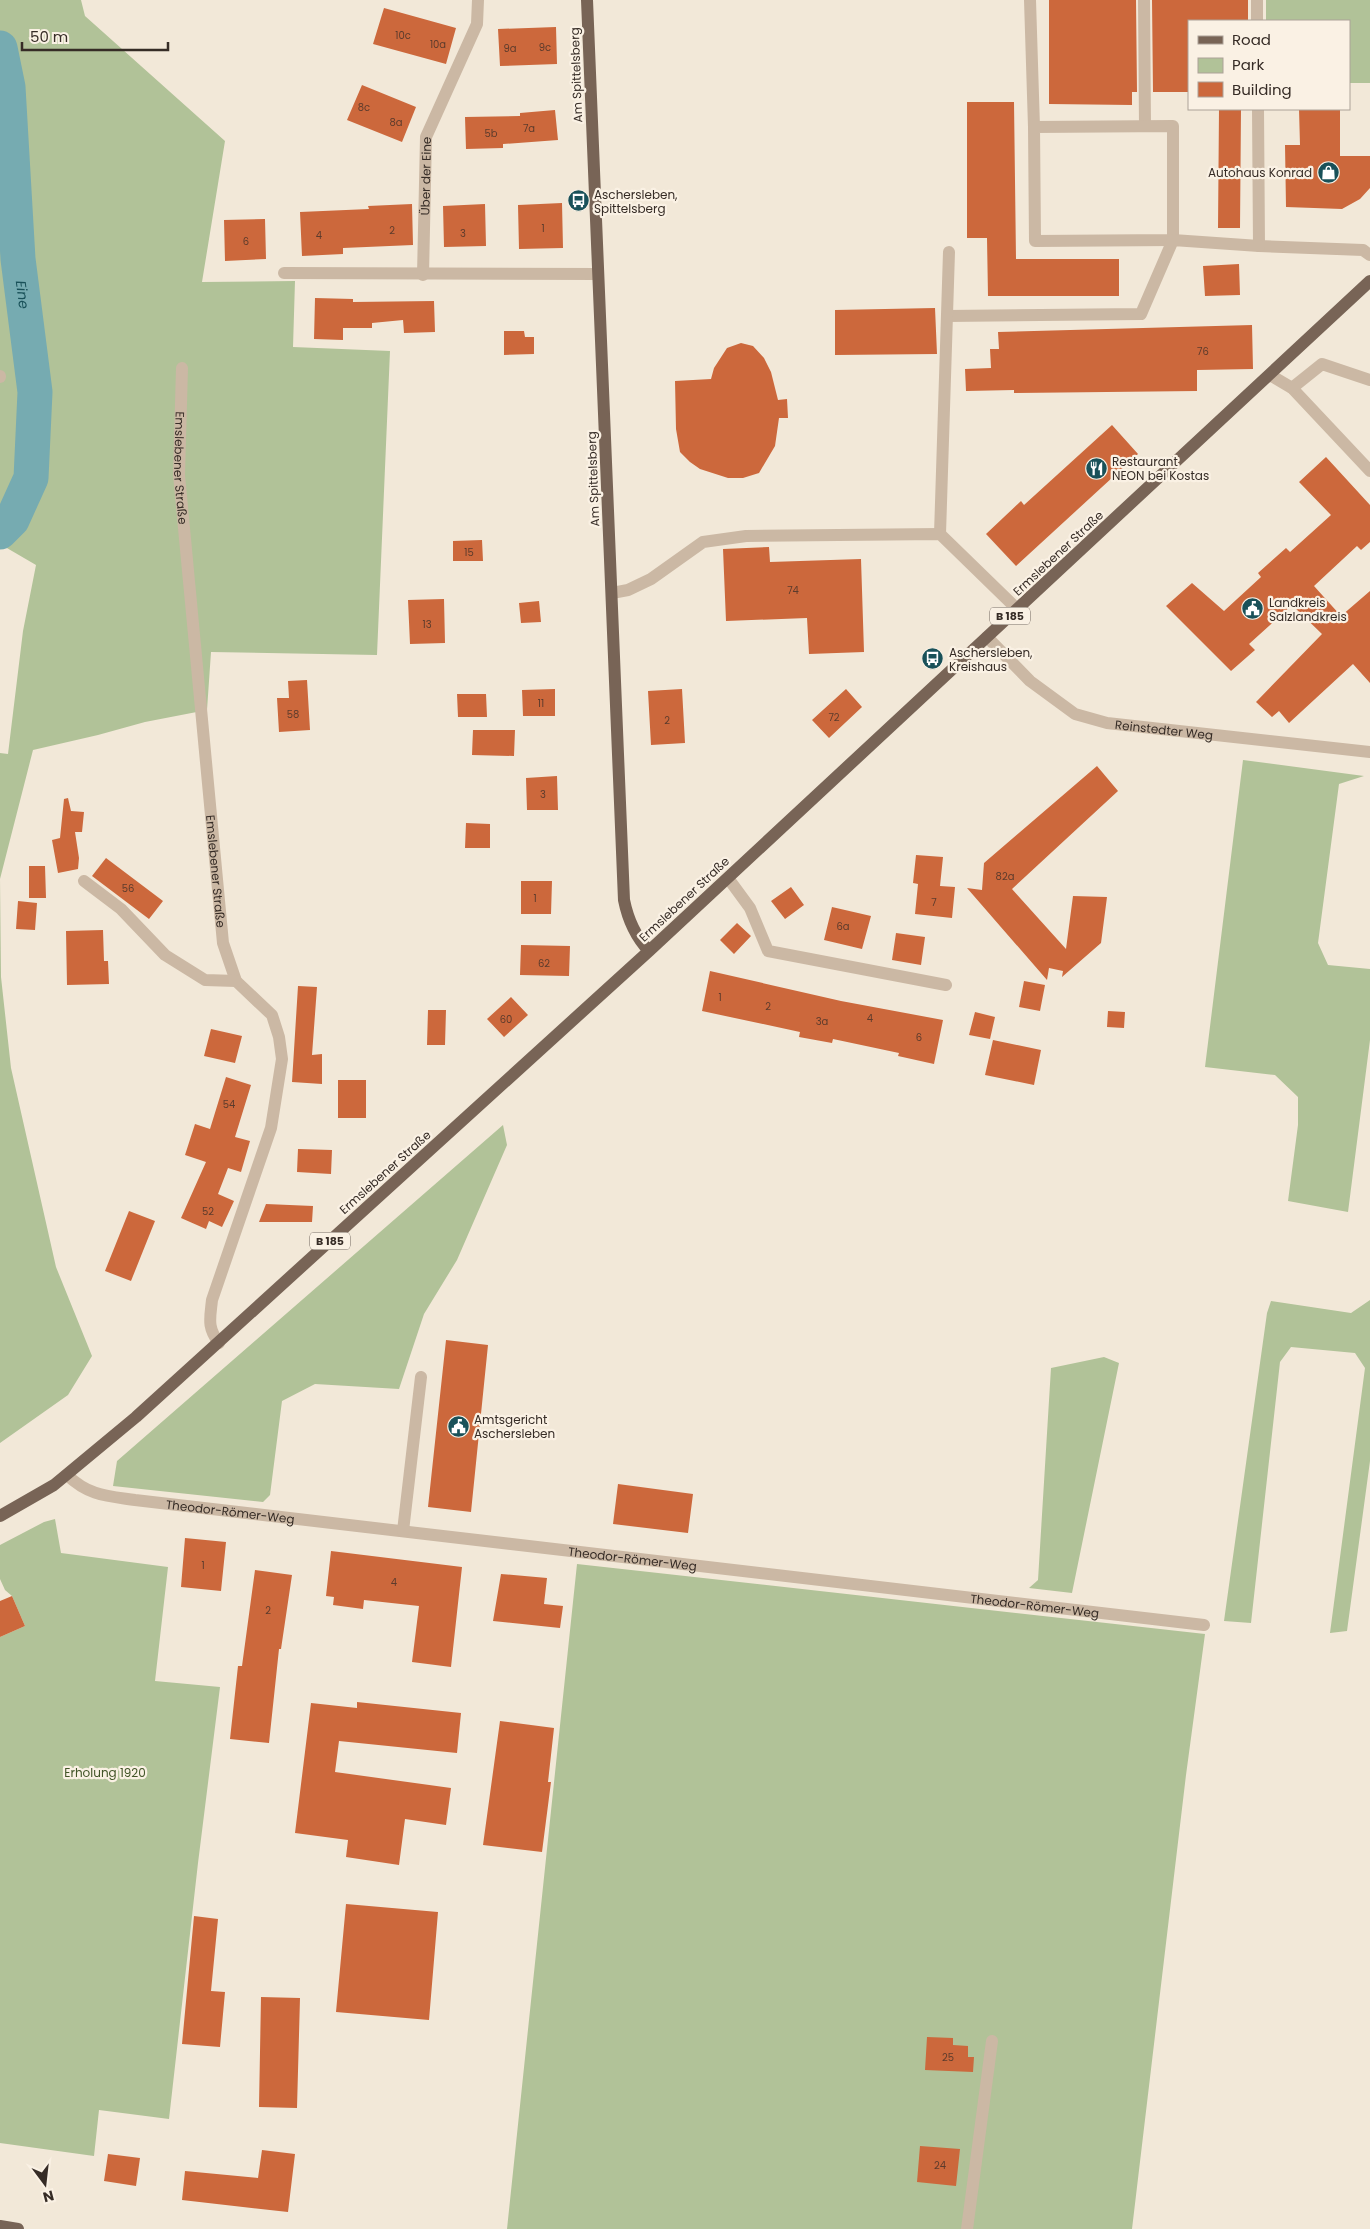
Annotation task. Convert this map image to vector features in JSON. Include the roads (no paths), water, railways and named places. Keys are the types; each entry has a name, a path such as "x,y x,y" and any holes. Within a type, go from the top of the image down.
{"main road":[{"name":"Am Spittelsberg","path":"587,0 624,900 634,931 649,951"},
{"name":"Ermslebener Straße","path":"0,1516 35,1497 67,1475 108,1442 219,1343 649,951 1370,281"},
{"path":"0,2226 18,2229"}],"street":[{"name":"Über der Eine","path":"423,275 426,138 477,24 478,0"},
{"path":"1030,0 1035,241 1173,240 1363,250 1370,254"},
{"path":"1144,0 1146,126"},
{"path":"1257,0 1257,20"},
{"path":"1258,110 1259,246"},
{"path":"947,316 1141,314 1173,240 1173,126 1034,127"},
{"path":"940,534 949,252"},
{"path":"284,273 423,275 598,274"},
{"path":"1292,388 1322,364 1370,380"},
{"name":"Emslebener Straße","path":"182,368 179,475 223,943 236,982 272,1016 279,1037 282,1059 271,1128 212,1300 209,1322 211,1333 219,1343"},
{"path":"1270,375 1292,388 1370,470"},
{"path":"612,593 628,590 651,579 703,542 746,536 940,534 1017,609"},
{"name":"Reinstedter Weg","path":"987,637 1030,681 1075,714 1106,724 1370,752"},
{"path":"728,878 750,908 768,951 946,985"},
{"path":"84,881 121,909 165,955 205,980 236,982"},
{"path":"404,1531 421,1377"},
{"name":"Theodor-Römer-Weg","path":"67,1475 78,1486 96,1494 1204,1625"},
{"path":"967,2229 992,2041"}],"waterway":[{"name":"Eine","path":"0,48 8,87 18,259 35,392 31,478 12,520 0,532"}],"place":[{"name":"Autohaus Konrad","path":"1328,172"},
{"name":"Aschersleben, Spittelsberg","path":"578,201"},
{"name":"Restaurant NEON bei Kostas","path":"1096,468"},
{"name":"Landkreis Salzlandkreis","path":"1253,609"},
{"name":"Aschersleben, Kreishaus","path":"933,659"},
{"name":"Amtsgericht Aschersleben","path":"458,1426"}],"park label":[{"name":"Erholung 1920","path":"105,1772"}]}
